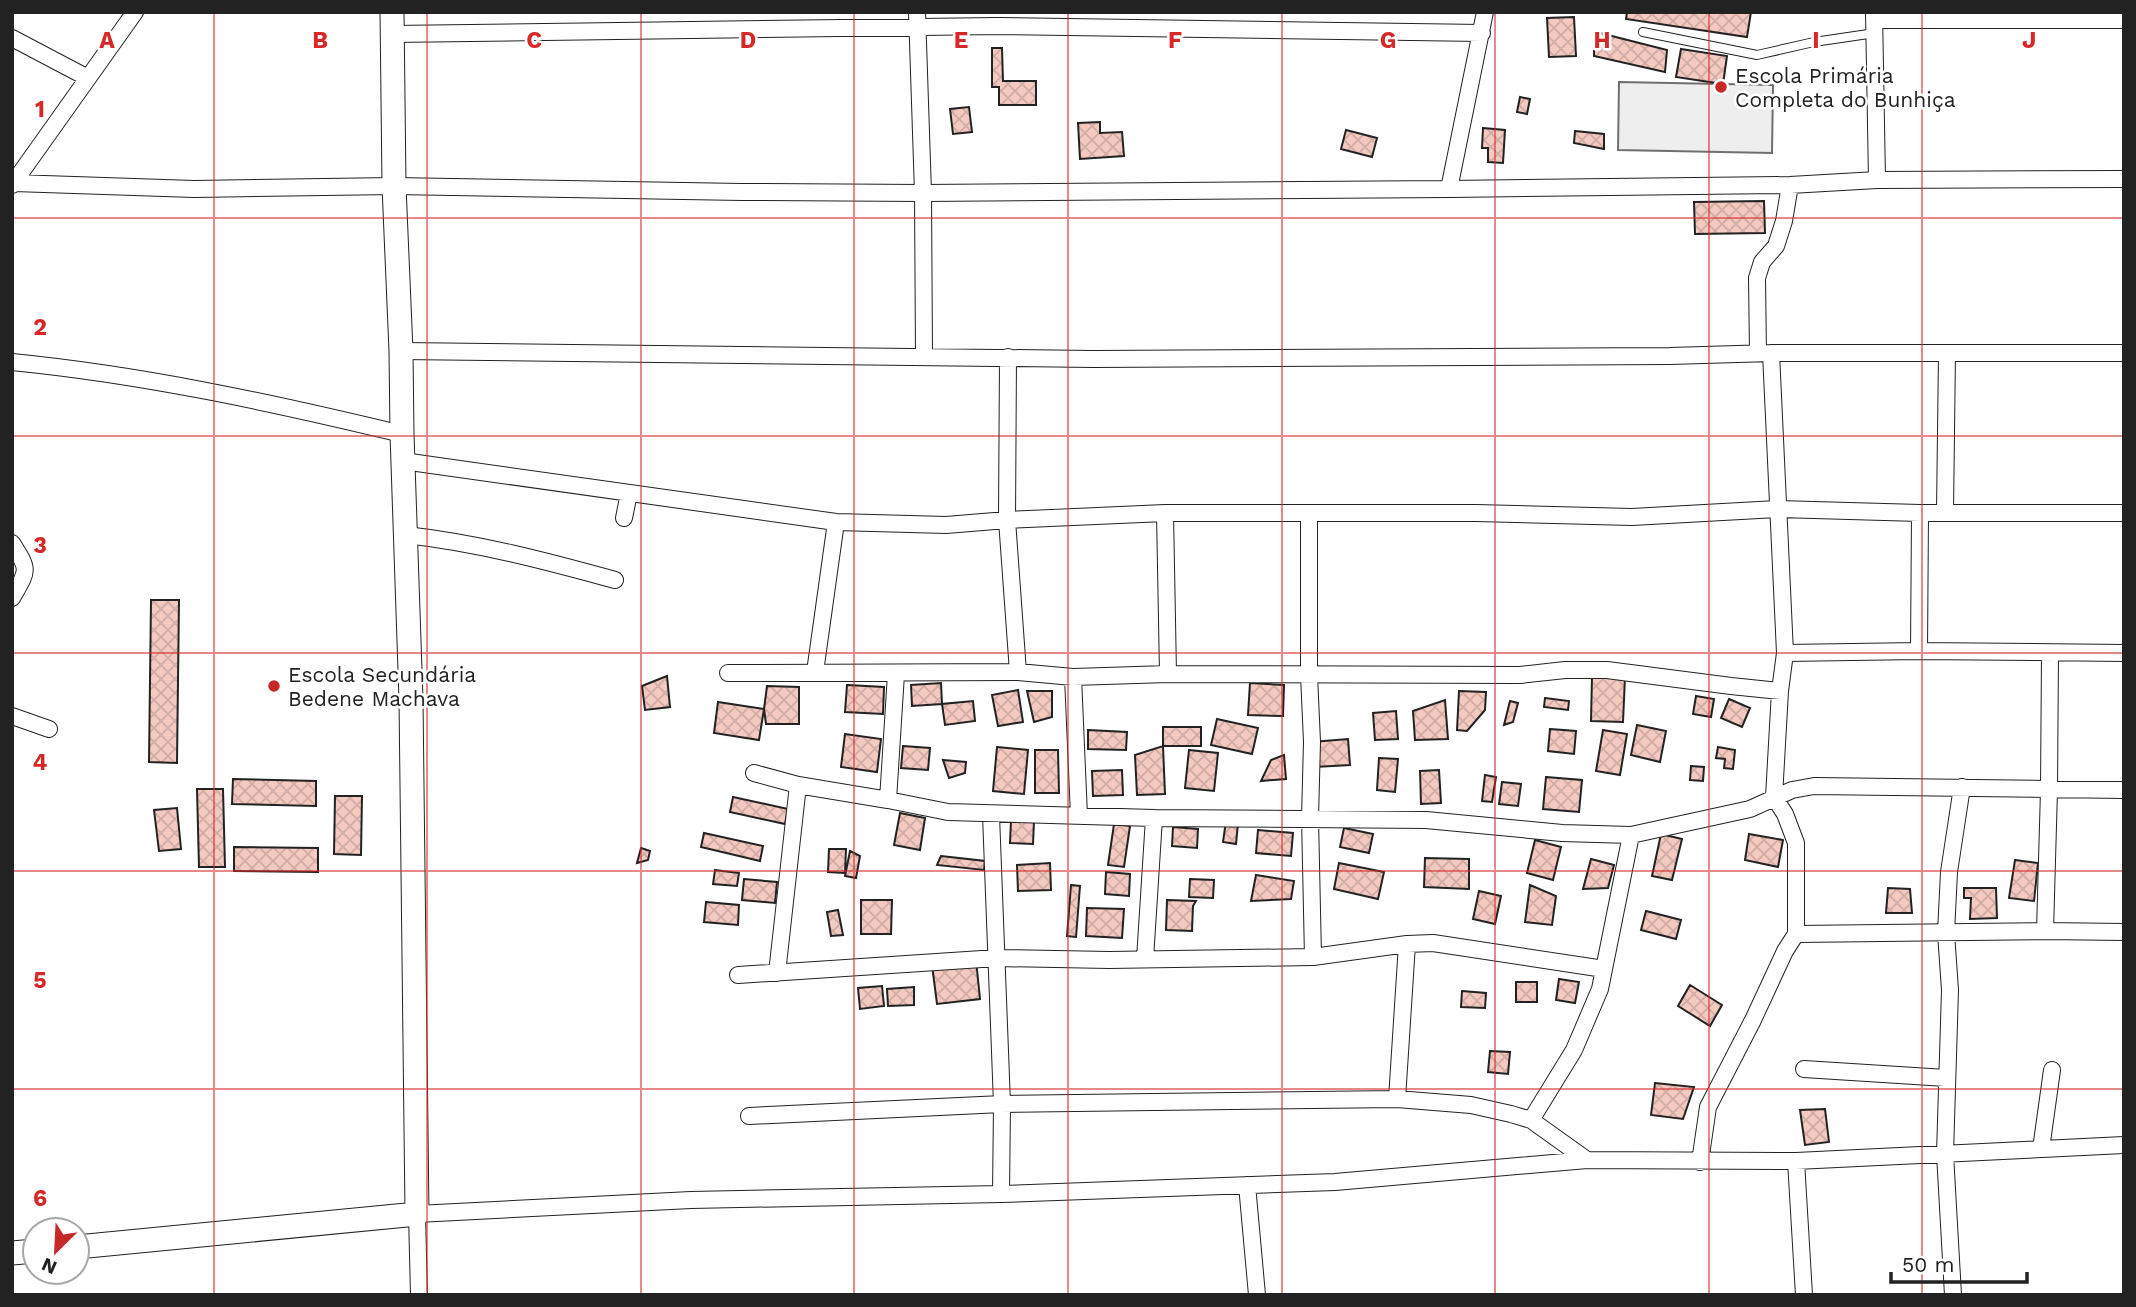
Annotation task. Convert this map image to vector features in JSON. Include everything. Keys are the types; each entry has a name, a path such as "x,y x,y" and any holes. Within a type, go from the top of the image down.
{"street":[{"path":"1449,189 1486,12"},
{"path":"13,184 132,13"},
{"path":"419,1295 411,700 394,186 392,23 917,20 1482,33"},
{"path":"917,20 923,193 924,356"},
{"path":"1877,180 1875,22 2124,20"},
{"path":"12,38 88,78"},
{"path":"13,184 194,189 394,186 923,193 1449,189 1790,185 1877,180 2124,179"},
{"path":"1700,1162 1708,1107 1796,934 1796,843 1785,814 1774,797 1785,653 1777,509 1757,278 1762,262 1776,246 1790,185"},
{"path":"401,351 1093,359 2124,353"},
{"path":"1945,512 1947,353"},
{"path":"1008,357 1007,520 1018,672"},
{"path":"12,362 134,377 279,405 402,434"},
{"path":"403,461 836,522 946,525 1165,513 1476,513 1632,517 1777,509 1920,513 2124,513"},
{"path":"624,518 629,493"},
{"path":"1165,513 1168,674"},
{"path":"1919,651 1920,513"},
{"path":"1309,514 1313,957"},
{"path":"815,672 836,522"},
{"path":"406,535 452,540 527,555 615,580"},
{"path":"12,543 26,565 12,598"},
{"path":"1785,653 2124,653"},
{"path":"2045,931 2050,653"},
{"path":"728,673 1018,672 1073,677 1168,674 1520,675 1565,670 1607,670 1780,691"},
{"path":"888,800 896,674"},
{"path":"1073,677 1079,816"},
{"path":"12,716 49,729"},
{"path":"754,773 798,785 948,812 1154,818 1426,820 1562,833 1631,835 1750,809 1792,790 1814,786 2124,790"},
{"path":"776,973 798,785"},
{"path":"1953,1295 1945,1154 1950,990 1946,933 1949,872 1962,787"},
{"path":"991,815 1002,1104 1001,1194"},
{"path":"1145,959 1154,818"},
{"path":"1531,1120 1574,1050 1600,989 1631,835"},
{"path":"1796,934 2124,932"},
{"path":"738,975 997,958 1313,957 1433,943 1604,970"},
{"path":"1397,1099 1407,944"},
{"path":"1804,1069 1946,1078"},
{"path":"2040,1149 2052,1070"},
{"path":"749,1116 1002,1104 1397,1099 1471,1105 1531,1120 1587,1160"},
{"path":"91,1246 416,1214 691,1200 1001,1194 1335,1182 1587,1160 1796,1161 2124,1145"},
{"path":"1796,1161 1804,1295"},
{"path":"1247,1185 1257,1295"}],"lane":[{"path":"1643,32 1757,55 1814,42 1875,22"}],"shaded area":[{"path":"1619,82 1773,85 1772,153 1618,150"}],"building":[{"path":"1627,12 1751,12 1747,37 1626,19"},
{"path":"1574,17 1576,56 1549,57 1547,18"},
{"path":"1600,33 1667,50 1665,72 1594,56 1594,43"},
{"path":"992,48 1002,48 1003,81 1036,81 1036,105 999,105 999,87 992,87"},
{"path":"1681,49 1727,56 1723,84 1676,77"},
{"path":"1520,97 1530,99 1527,114 1517,112"},
{"path":"969,107 972,132 953,134 950,109"},
{"path":"1100,122 1100,133 1122,132 1124,156 1080,159 1078,123"},
{"path":"1483,128 1505,130 1503,163 1488,162 1488,148 1482,148"},
{"path":"1346,130 1377,138 1372,157 1341,149"},
{"path":"1575,131 1604,134 1604,149 1574,143"},
{"path":"1764,201 1765,233 1695,234 1694,202"},
{"path":"151,600 179,600 177,763 149,762"},
{"path":"667,676 670,707 645,710 642,686"},
{"path":"1592,676 1625,677 1623,722 1591,721"},
{"path":"941,683 942,704 912,706 911,685"},
{"path":"1250,683 1284,685 1283,716 1248,715"},
{"path":"847,685 884,687 883,714 845,712"},
{"path":"767,686 799,687 799,724 766,724 764,709"},
{"path":"1018,690 1023,722 998,726 992,695"},
{"path":"1027,691 1052,691 1052,717 1034,722"},
{"path":"1459,691 1486,692 1485,710 1467,731 1457,730"},
{"path":"1696,696 1714,699 1711,717 1693,714"},
{"path":"1545,698 1569,701 1568,710 1544,707"},
{"path":"1729,699 1750,708 1742,727 1721,718"},
{"path":"1445,700 1448,739 1415,740 1413,711"},
{"path":"973,701 975,721 945,725 942,704"},
{"path":"1510,701 1518,703 1513,722 1504,725"},
{"path":"718,702 764,709 759,740 714,733"},
{"path":"1396,711 1398,739 1375,740 1373,713"},
{"path":"1217,719 1258,728 1252,754 1211,745"},
{"path":"1637,725 1666,731 1660,762 1631,755"},
{"path":"1163,727 1201,727 1201,746 1163,746"},
{"path":"1550,729 1576,731 1574,754 1548,751"},
{"path":"1088,730 1127,732 1126,750 1088,749"},
{"path":"1603,730 1627,734 1620,775 1596,771"},
{"path":"845,734 881,739 877,772 841,767"},
{"path":"1348,739 1350,765 1315,767 1312,742"},
{"path":"903,746 930,748 928,770 901,768"},
{"path":"1163,746 1165,794 1137,795 1135,755"},
{"path":"997,747 1028,750 1024,794 993,791"},
{"path":"1718,747 1735,750 1733,769 1724,768 1725,759 1716,758"},
{"path":"1035,750 1058,750 1059,793 1035,793"},
{"path":"1189,750 1218,753 1214,791 1185,788"},
{"path":"1284,755 1286,779 1261,781 1271,760"},
{"path":"1379,758 1398,759 1395,792 1377,790"},
{"path":"943,760 966,762 965,773 949,778"},
{"path":"1691,766 1704,767 1703,781 1690,780"},
{"path":"1122,770 1123,795 1093,796 1092,771"},
{"path":"1439,770 1441,803 1421,804 1420,771"},
{"path":"1485,775 1496,777 1492,802 1482,801"},
{"path":"1546,777 1582,780 1579,812 1543,809"},
{"path":"233,779 316,781 316,806 232,804"},
{"path":"1502,782 1521,784 1518,806 1499,804"},
{"path":"197,789 223,789 225,867 199,867"},
{"path":"335,796 362,796 361,855 334,854"},
{"path":"733,797 788,809 785,824 730,812"},
{"path":"177,808 181,849 159,851 154,810"},
{"path":"900,813 925,818 920,850 894,845"},
{"path":"1011,820 1034,821 1033,844 1010,843"},
{"path":"1226,821 1238,823 1236,844 1223,842"},
{"path":"1114,824 1130,826 1124,867 1108,865"},
{"path":"1173,827 1198,829 1197,848 1172,846"},
{"path":"1344,828 1373,834 1369,853 1340,847"},
{"path":"1258,830 1293,833 1291,856 1256,853"},
{"path":"704,833 763,846 760,861 701,847"},
{"path":"1661,834 1682,839 1672,880 1652,876"},
{"path":"1749,834 1783,840 1778,867 1745,860"},
{"path":"1535,840 1561,847 1553,880 1527,873"},
{"path":"234,847 318,848 318,872 234,871"},
{"path":"641,848 650,851 648,860 637,863"},
{"path":"829,849 846,849 845,873 828,872"},
{"path":"850,851 860,856 856,878 845,876"},
{"path":"941,856 985,861 984,870 937,865"},
{"path":"1425,858 1469,859 1469,889 1424,887"},
{"path":"1591,859 1614,865 1608,888 1583,889"},
{"path":"2015,860 2038,863 2034,901 2009,898"},
{"path":"1050,863 1051,890 1018,891 1017,865"},
{"path":"1339,863 1384,872 1378,899 1334,889"},
{"path":"715,870 739,873 737,886 713,884"},
{"path":"1106,872 1130,874 1129,896 1105,894"},
{"path":"1256,875 1294,881 1291,899 1251,901"},
{"path":"744,879 777,882 775,903 742,900"},
{"path":"1190,879 1214,880 1213,898 1189,897"},
{"path":"1071,885 1080,886 1076,937 1067,936"},
{"path":"1530,885 1556,896 1552,925 1525,922"},
{"path":"1888,888 1910,889 1912,913 1886,913"},
{"path":"1964,888 1996,888 1997,918 1970,919 1971,898 1964,898"},
{"path":"1479,891 1501,896 1495,924 1473,919"},
{"path":"861,900 892,900 891,934 861,934"},
{"path":"1167,900 1196,901 1193,906 1192,931 1166,930"},
{"path":"706,902 739,905 738,925 704,922"},
{"path":"1087,908 1124,909 1122,938 1086,936"},
{"path":"838,910 843,935 831,936 827,912"},
{"path":"1646,911 1681,920 1676,939 1641,930"},
{"path":"976,960 980,999 937,1004 932,965"},
{"path":"1559,979 1579,982 1575,1003 1556,1000"},
{"path":"1516,982 1537,982 1537,1002 1516,1002"},
{"path":"1690,985 1722,1005 1710,1026 1678,1006"},
{"path":"882,986 884,1006 860,1009 858,988"},
{"path":"914,987 914,1005 888,1006 887,989"},
{"path":"1462,991 1486,993 1485,1008 1461,1007"},
{"path":"1490,1051 1510,1052 1508,1074 1488,1072"},
{"path":"1655,1083 1694,1087 1683,1119 1651,1115"},
{"path":"1825,1109 1829,1142 1805,1145 1800,1110"}],"place":[{"name":"Escola Primária Completa do Bunhiça","path":"1721,87"},
{"name":"Escola Secundária Bedene Machava","path":"274,686"}]}
